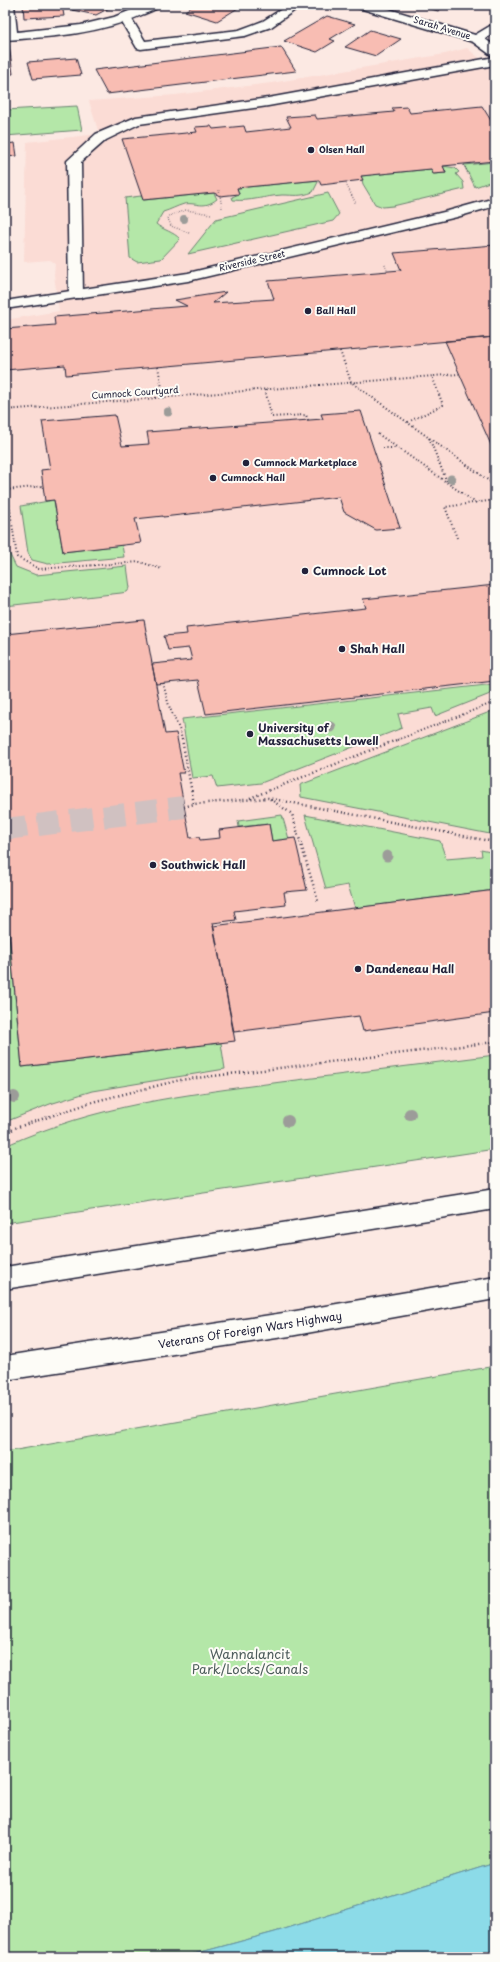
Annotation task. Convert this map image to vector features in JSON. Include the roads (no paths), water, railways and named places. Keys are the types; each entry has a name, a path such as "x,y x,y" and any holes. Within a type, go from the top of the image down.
{"main road":[{"path":"8,5 8,35 84,30 126,19 154,5"},
{"path":"126,19 141,45 241,33 268,24 296,5"},
{"name":"Sarah Avenue","path":"363,5 477,39 495,52"},
{"path":"477,39 495,27"},
{"path":"76,295 74,162 101,137 136,121 268,102 495,61"},
{"name":"Riverside Street","path":"5,305 188,277 452,214 495,202"},
{"path":"5,1278 495,1199"},
{"name":"Veterans Of Foreign Wars Highway","path":"5,1368 290,1324 495,1288"}],"water":[{"path":"495,1863 495,1957 183,1957 275,1932"}],"tunnel":[{"path":"5,829 184,807"}],"place":[{"name":"Olsen Hall","path":"311,150"},
{"name":"Ball Hall","path":"308,311"},
{"name":"Cumnock Marketplace","path":"246,463"},
{"name":"Cumnock Hall","path":"213,478"},
{"name":"Cumnock Lot","path":"305,571"},
{"name":"Shah Hall","path":"342,649"},
{"name":"University of Massachusetts Lowell","path":"250,734"},
{"name":"Southwick Hall","path":"153,865"},
{"name":"Dandeneau Hall","path":"358,969"}],"park label":[{"name":"Wannalancit Park/Locks/Canals","path":"250,1662"}]}
